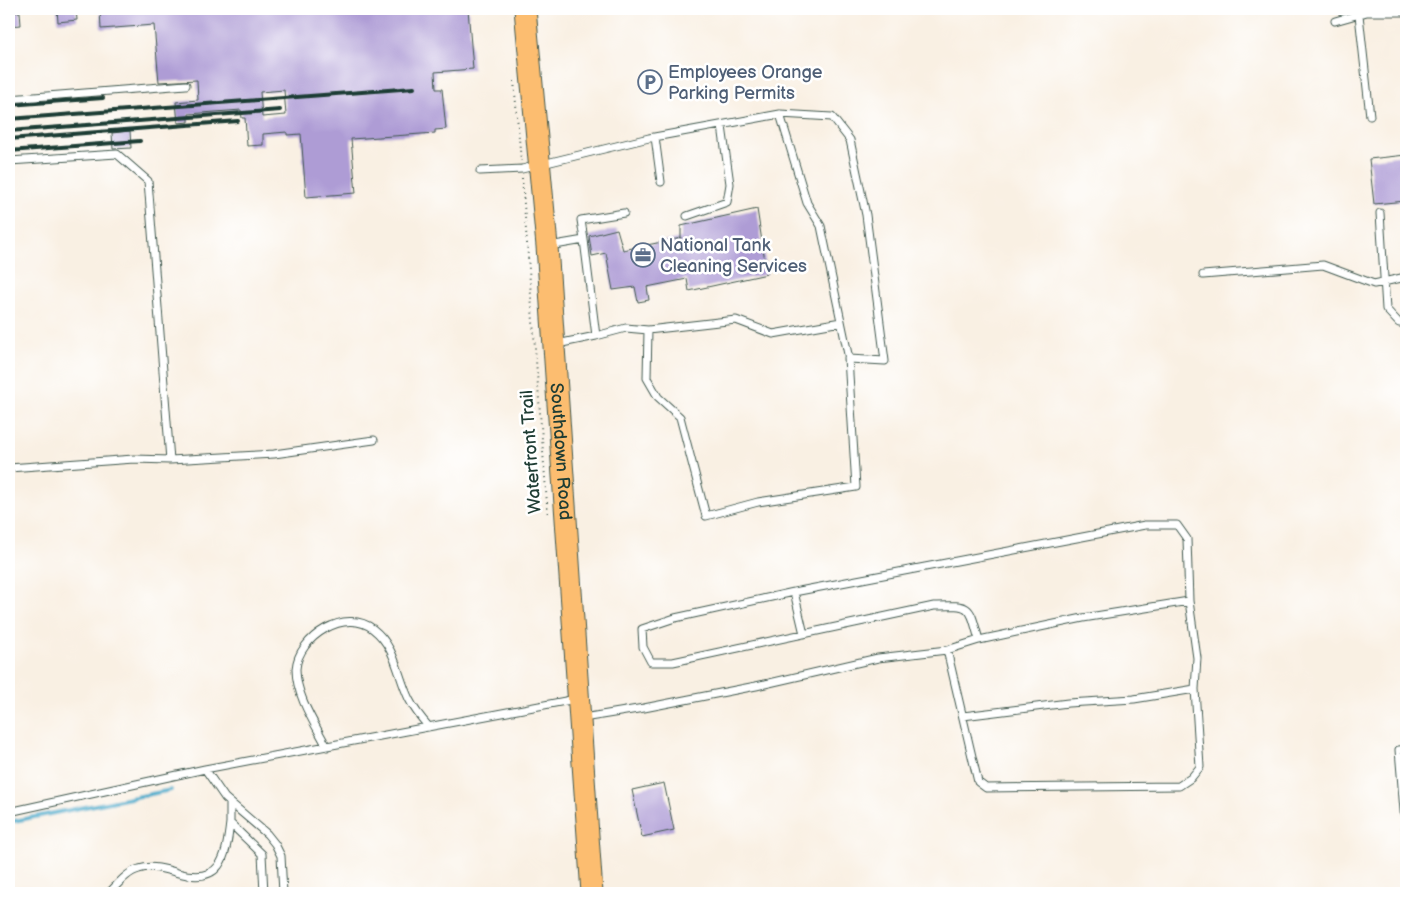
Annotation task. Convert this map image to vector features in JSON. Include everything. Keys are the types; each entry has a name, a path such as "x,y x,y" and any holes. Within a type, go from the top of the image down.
{"main road":[{"name":"Southdown Road","path":"525,9 531,166 547,246 592,893"}],"lane":[{"path":"1335,21 1359,14 1406,12"},
{"path":"1359,14 1370,116"},
{"path":"9,99 186,86"},
{"path":"480,171 531,166 655,137 780,114 832,117 850,140 866,215 885,361 848,358"},
{"path":"648,330 647,378 658,397 680,417 706,516 758,502 856,487 848,358 841,322 821,226 807,204 780,114"},
{"path":"687,216 727,202 730,184 722,126"},
{"path":"655,137 661,182"},
{"path":"9,161 113,154 119,156 148,181 170,460"},
{"path":"596,336 581,220 624,213"},
{"path":"1380,213 1386,282 1386,309 1399,323 1406,323"},
{"path":"547,246 584,240"},
{"path":"1203,275 1323,265 1374,284 1406,277"},
{"path":"554,344 626,328 648,330 736,320 773,334 841,322"},
{"path":"9,468 134,459 170,460 288,453 374,440"},
{"path":"947,650 978,782 986,788 1179,786 1191,778 1200,767 1195,689 1197,658 1190,601 1187,539 1177,525 1145,525 794,592 675,618 642,629 643,647 651,662 672,662 934,606 963,605 971,611 979,640"},
{"path":"794,592 804,634"},
{"path":"9,812 205,770 429,727 579,708 644,708 746,688 878,658 947,650 979,640 1083,618 1190,601"},
{"path":"326,747 302,697 296,672 297,660 309,642 328,627 340,622 364,622 382,638 394,658 409,699 429,727"},
{"path":"964,716 1068,703 1134,699 1195,689"},
{"path":"1406,749 1399,750 1406,836"},
{"path":"205,770 230,803 267,834 275,844 280,856 284,893"},
{"path":"110,893 129,874 141,868 158,868 189,875 209,874 218,868 225,856 230,823 230,803"},
{"path":"230,823 261,852 264,893"}],"path":[{"name":"Waterfront Trail","path":"514,74 531,166 549,522"}],"building":[{"path":"57,9 76,9 77,20 58,22"},
{"path":"100,9 468,9 473,69 435,72 436,89 442,89 446,129 435,130 435,133 351,139 356,193 306,197 301,134 287,135 287,132 263,134 263,145 247,146 245,118 242,118 241,110 189,114 189,122 178,123 176,102 198,100 197,80 159,82 154,25 101,29","holes":["284,90 286,115 262,117 260,92"]},
{"path":"20,12 21,25 9,26 9,13"},
{"path":"130,131 131,148 113,149 112,133"},
{"path":"1406,155 1406,201 1374,204 1369,159"},
{"path":"757,209 767,274 689,291 687,279 647,287 649,300 638,302 635,287 613,290 606,253 592,256 589,236 617,229 623,250 681,238 681,226"},
{"path":"664,783 674,830 642,837 632,790"}],"waterway":[{"path":"9,822 171,790"}],"railway":[{"path":"9,119 414,88"},
{"path":"9,105 103,98"},
{"path":"9,131 280,110"},
{"path":"9,139 238,121"},
{"path":"9,151 140,141"}],"place":[{"name":"Employees Orange Parking Permits","path":"650,82"},
{"name":"National Tank Cleaning Services","path":"643,255"}]}
